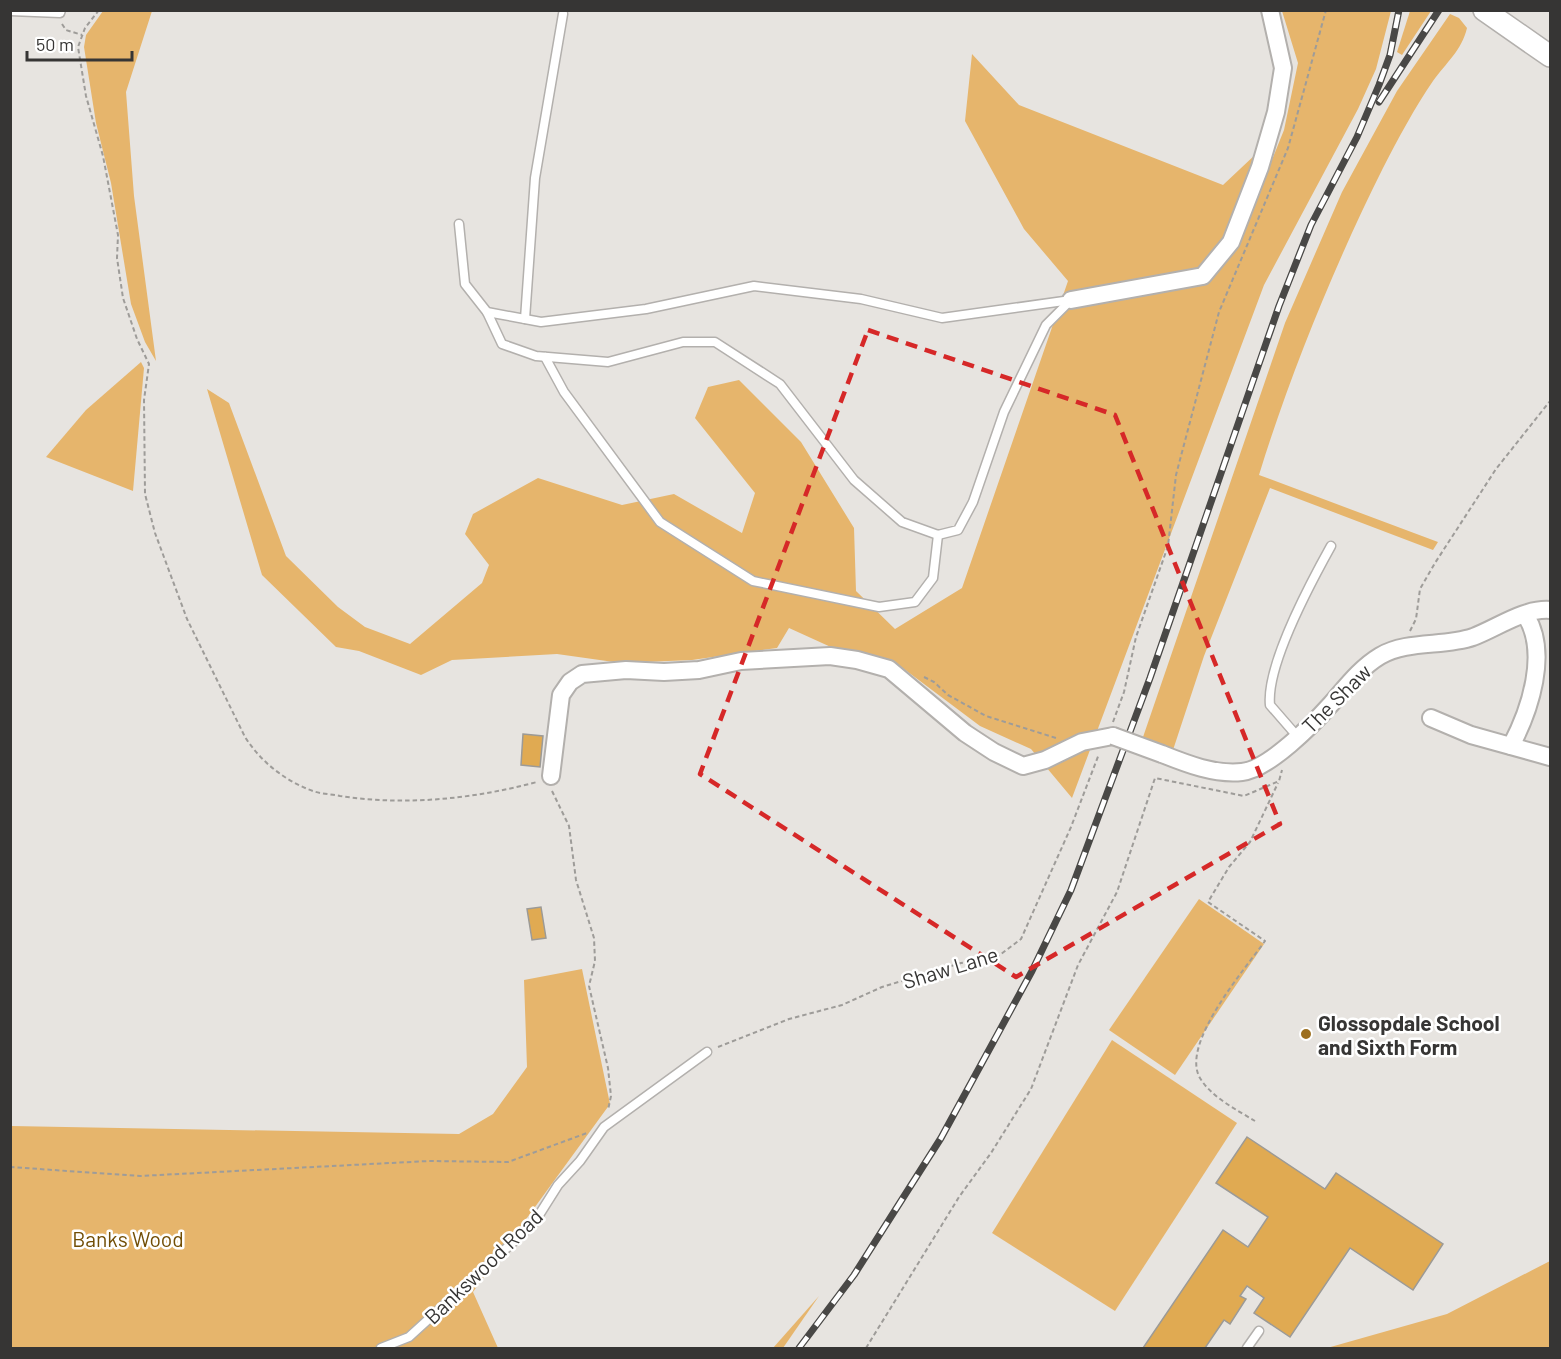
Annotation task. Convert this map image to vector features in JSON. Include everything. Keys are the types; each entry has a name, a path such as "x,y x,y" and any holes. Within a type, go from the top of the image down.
{"street":[{"path":"1071,300 1203,276 1231,242 1260,167 1276,112 1283,68 1270,10"},
{"path":"1484,10 1551,56"},
{"name":"The Shaw","path":"1109,737 1189,765 1228,773 1244,772 1258,767 1294,739 1364,667 1382,655 1403,648 1473,637 1526,615 1551,610"},
{"path":"1511,746 1528,705 1534,674 1534,635 1526,615"},
{"path":"551,776 561,695 570,682 582,674 626,670 687,671 741,661 830,656 857,660 890,669 951,723 984,746 1023,765 1038,762 1082,742 1109,737"},
{"path":"1431,718 1471,735 1551,757"}],"lane":[{"path":"10,12 57,12"},
{"path":"525,319 535,178 563,14"},
{"path":"459,224 465,284 488,312 502,344 544,357 608,362 683,342 715,342 780,384 854,480 902,522 938,535 958,530 973,502 1004,412 1046,325 1071,300"},
{"path":"488,312 541,322 646,309 754,286 861,299 942,318 1071,300"},
{"path":"544,357 564,392 660,522 753,581 879,607 915,602 933,578 938,535"},
{"path":"1294,739 1270,705 1269,697 1273,676 1293,624 1331,546"},
{"name":"Bankswood Road","path":"381,1348 409,1337 534,1222 558,1185 580,1161 604,1127 707,1052"},
{"path":"1247,1348 1259,1331"}],"path":[{"path":"10,1167 140,1176 429,1161 508,1162 604,1127 611,1096 608,1068 589,986 595,961 594,938 576,879 569,826 552,793 551,776 526,785 433,801 369,801 313,792 274,770 256,753 245,738 187,619 155,533 145,494 144,400 149,364 137,339 123,298 117,258 118,235 103,156 92,126 81,70 78,47 82,35 99,10"},
{"name":"Shaw Lane","path":"707,1052 789,1019 842,1005 882,987 961,963 997,957 1021,939 1109,737 1124,692 1136,638 1168,546 1176,475 1219,312 1288,148 1326,10"},
{"path":"57,12 66,30 82,35"},
{"path":"1403,648 1416,619 1420,589 1434,563 1496,469 1551,401"},
{"path":"908,685 923,677 934,682 948,695 986,716 1059,740 1063,750"},
{"path":"1255,1121 1206,1087 1199,1077 1196,1063 1198,1045 1211,1019 1265,940 1208,902 1229,867 1251,842 1279,781 1294,739"},
{"path":"866,1348 958,1197 991,1153 1031,1089 1078,965 1117,892 1155,778 1244,796 1279,781"}],"highlighted area":[{"path":"868,330 1115,415 1280,824 1016,977 700,774"}],"green space":[{"path":"103,11 152,11 126,92 134,196 156,361 145,342 131,304 111,183 96,123 84,47 86,35"},
{"path":"1282,11 1391,11 1376,69 1358,109 1264,285 1072,798 1031,749 980,726 900,666 833,648 789,628 777,648 692,660 621,663 557,654 452,660 421,675 359,651 336,647 262,575 207,389 229,403 286,556 338,607 365,627 410,644 482,583 489,565 465,534 473,514 538,478 622,505 674,494 742,533 755,493 695,418 708,387 739,380 801,442 854,528 856,591 895,629 962,588 1068,281 1024,229 965,121 972,54 1019,105 1223,185 1257,153 1259,192 1284,130 1298,63"},
{"path":"1410,11 1431,11 1402,55 1397,52"},
{"path":"1450,14 1459,18 1467,28 1465,36 1413,112 1365,204 1299,358 1259,475 1438,542 1433,550 1270,488 1204,656 1173,750 1142,740 1285,323 1342,192 1397,91"},
{"path":"141,362 144,368 133,491 46,457 86,410"},
{"path":"1199,899 1264,944 1175,1075 1109,1030"},
{"name":"Banks Wood","path":"582,969 610,1104 473,1292 498,1348 11,1348 11,1126 459,1134 493,1114 527,1067 524,980"},
{"path":"1112,1040 1237,1123 1115,1311 992,1233"},
{"path":"1550,1261 1550,1348 1327,1348 1447,1314"},
{"path":"819,1296 783,1348 773,1348"}],"building":[{"path":"523,734 543,736 540,767 521,765"},
{"path":"541,907 546,938 532,940 527,909"},
{"path":"1247,1137 1325,1189 1336,1173 1443,1244 1413,1290 1350,1248 1290,1337 1254,1313 1264,1298 1247,1286 1240,1296 1246,1299 1230,1324 1224,1320 1205,1348 1143,1348 1223,1230 1248,1247 1268,1217 1216,1183"}],"railway":[{"path":"799,1348 854,1275 941,1138 1032,971 1071,890 1150,678 1279,306 1311,225 1357,137 1379,85 1390,55 1399,10"},
{"path":"1379,102 1439,10"}],"place":[{"name":"Glossopdale School and Sixth Form","path":"1306,1034"}]}
